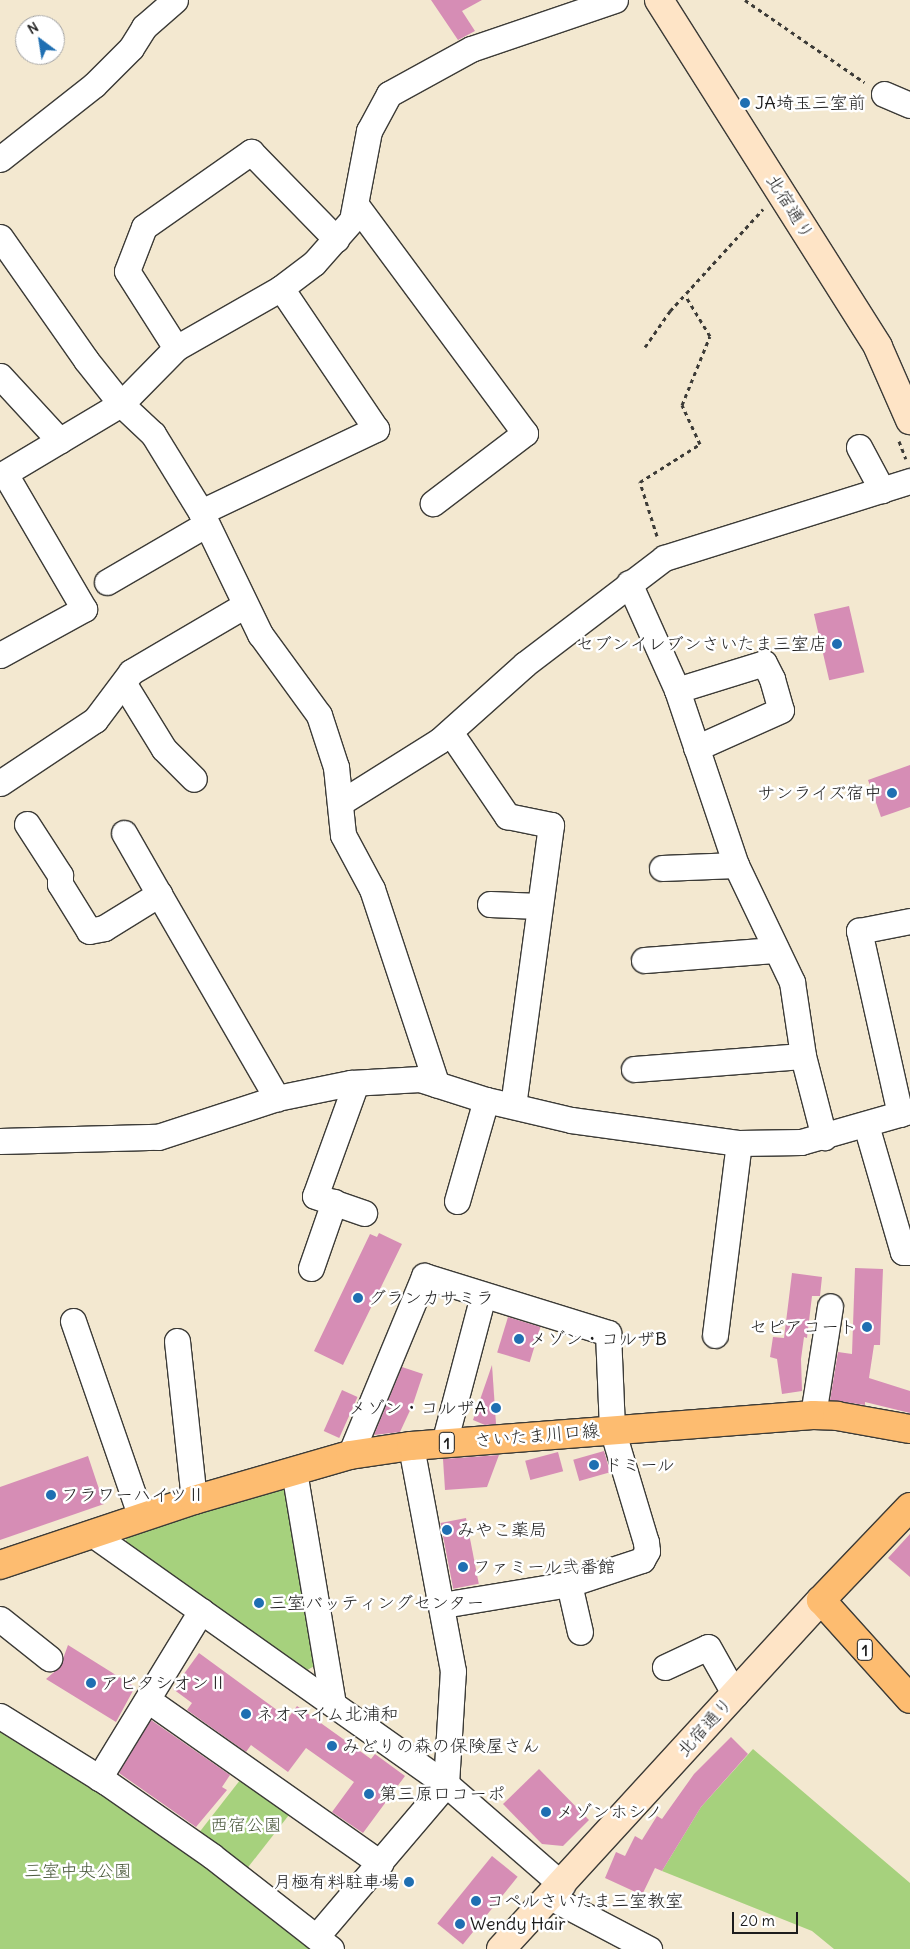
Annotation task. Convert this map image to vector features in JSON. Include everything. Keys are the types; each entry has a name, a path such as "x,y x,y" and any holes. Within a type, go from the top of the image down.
{"main road":[{"name":"さいたま川口線","path":"0,1565 194,1500 350,1455 444,1443 813,1415 837,1416 910,1429"},
{"name":"北宿通り","path":"821,1600 910,1507"},
{"name":"1","path":"821,1600 910,1699"}],"street":[{"path":"0,159 94,84 132,48 144,27 175,0"},
{"path":"0,656 84,609 2,475 121,404 176,348 281,288 314,263 352,220 369,132 389,94 471,48 567,7 615,0"},
{"name":"北宿通り","path":"658,0 878,347 910,420"},
{"path":"884,94 910,104"},
{"path":"176,348 127,271 144,227 251,152 336,239"},
{"path":"356,205 525,433 433,503"},
{"path":"0,237 53,316 121,404 153,434 203,519 260,634 319,715 336,767 343,835 372,889 437,1084"},
{"path":"107,582 203,519 376,429 281,288"},
{"path":"0,376 60,441"},
{"path":"859,447 882,490"},
{"path":"340,803 450,732 525,664 664,558 910,482"},
{"path":"629,584 677,690 736,865 792,982 804,1056 824,1136"},
{"path":"0,783 94,720 124,684 131,672 245,604"},
{"path":"677,690 764,663 772,679 781,710 696,748"},
{"path":"124,684 164,749 194,779"},
{"path":"450,732 507,816 551,825 513,1105"},
{"path":"27,824 60,875 60,884 89,931 104,928 159,894"},
{"path":"124,833 277,1098"},
{"path":"662,868 736,865"},
{"path":"490,904 539,906"},
{"path":"0,1141 158,1136 277,1098 356,1083 420,1079 486,1100 571,1120 739,1143 801,1142 905,1113 859,931 910,921"},
{"path":"644,960 776,950"},
{"path":"634,1069 804,1056"},
{"path":"356,1083 315,1196 364,1213"},
{"path":"457,1201 486,1100"},
{"path":"866,1125 903,1252 910,1252"},
{"path":"715,1335 739,1143"},
{"path":"311,1268 334,1202"},
{"path":"350,1455 424,1276 608,1333 612,1430 647,1551 642,1560 569,1584 442,1604"},
{"path":"444,1443 483,1295"},
{"path":"813,1415 830,1306"},
{"path":"73,1321 141,1517"},
{"path":"177,1341 194,1500"},
{"path":"0,1716 99,1778 212,1856 324,1943 380,1862 446,1784 453,1671 411,1446"},
{"path":"294,1471 333,1704"},
{"path":"91,1533 446,1784 556,1890 649,1949"},
{"path":"569,1584 580,1632"},
{"name":"北宿通り","path":"501,1949 821,1600"},
{"path":"99,1778 201,1611"},
{"path":"0,1619 49,1658"},
{"path":"665,1667 708,1647 735,1694"},
{"path":"148,1700 380,1862"}],"path":[{"path":"745,0 833,64 884,94"},
{"path":"645,347 685,295 779,189"},
{"path":"664,558 640,482 700,444 682,405 710,336 685,295"}],"green space":[{"name":"三室バッティングセンター","path":"282,1482 291,1488 321,1662 304,1672 125,1545 129,1528"},
{"name":"三室中央公園","path":"0,1725 200,1857 318,1949 0,1949"},
{"path":"753,1749 910,1883 910,1949 834,1949 812,1931 662,1871 701,1807"},
{"name":"西宿公園","path":"244,1775 291,1812 244,1872 197,1835"}],"building":[{"path":"431,0 482,0 462,11 475,31 458,40"},
{"path":"849,606 864,672 829,680 814,614"},
{"name":"サンライズ宿中","path":"910,765 910,807 881,817 868,780"},
{"name":"グランカサミラ","path":"379,1233 402,1244 343,1365 314,1351 370,1234 377,1237"},
{"path":"855,1268 883,1269 880,1345 874,1345 869,1378 910,1391 910,1413 865,1402 865,1405 830,1400 838,1352 852,1354"},
{"path":"792,1273 822,1277 820,1296 812,1296 807,1338 804,1337 801,1359 802,1391 782,1394 777,1359 770,1357 773,1337 784,1338"},
{"name":"メゾン・コルザB","path":"508,1317 541,1327 530,1362 497,1352"},
{"path":"492,1365 496,1424 485,1425 473,1420"},
{"path":"402,1367 423,1374 413,1404 400,1432 374,1435"},
{"path":"342,1390 358,1397 339,1438 324,1431"},
{"name":"ドミール","path":"604,1451 610,1472 579,1481 573,1460"},
{"path":"558,1452 563,1471 530,1480 525,1461"},
{"path":"499,1455 487,1487 445,1490 443,1459"},
{"name":"フラワーハイツⅡ","path":"88,1456 104,1504 0,1540 0,1487"},
{"name":"ファミール弐番館","path":"466,1518 479,1584 453,1589 440,1523"},
{"path":"910,1534 910,1577 888,1558"},
{"name":"アビタシオンⅡ","path":"68,1645 135,1687 116,1722 46,1679 60,1667"},
{"path":"199,1653 288,1718 297,1706 371,1759 375,1754 405,1776 363,1833 332,1812 354,1782 306,1748 288,1772 251,1745 246,1752 187,1710 192,1703 173,1689"},
{"path":"151,1720 230,1775 222,1787 227,1790 196,1827 119,1773"},
{"path":"731,1737 748,1754 701,1807 662,1871 655,1868 642,1895 605,1878 616,1852 625,1856 635,1836 642,1840 657,1816 662,1819 694,1774"},
{"name":"メゾンホシノ","path":"539,1769 589,1820 563,1846 542,1844 503,1804"},
{"path":"492,1856 518,1877 463,1944 437,1924"}],"place":[{"name":"JA埼玉三室前","path":"745,103"},
{"name":"セブンイレブンさいたま三室店","path":"837,644"},
{"name":"サンライズ宿中","path":"892,793"},
{"name":"グランカサミラ","path":"358,1298"},
{"name":"セピアコート","path":"867,1327"},
{"name":"メゾン・コルザB","path":"519,1339"},
{"name":"メゾン・コルザA","path":"496,1408"},
{"name":"ドミール","path":"594,1465"},
{"name":"フラワーハイツⅡ","path":"51,1495"},
{"name":"みやこ薬局","path":"447,1530"},
{"name":"ファミール弐番館","path":"463,1567"},
{"name":"三室バッティングセンター","path":"259,1603"},
{"name":"アビタシオンⅡ","path":"91,1683"},
{"name":"ネオマイム北浦和","path":"246,1714"},
{"name":"みどりの森の保険屋さん","path":"332,1746"},
{"name":"第三原口コーポ","path":"369,1794"},
{"name":"メゾンホシノ","path":"546,1812"},
{"name":"月極有料駐車場","path":"409,1882"},
{"name":"コペルさいたま三室教室","path":"476,1901"},
{"name":"Wendy Hair","path":"460,1924"}]}
